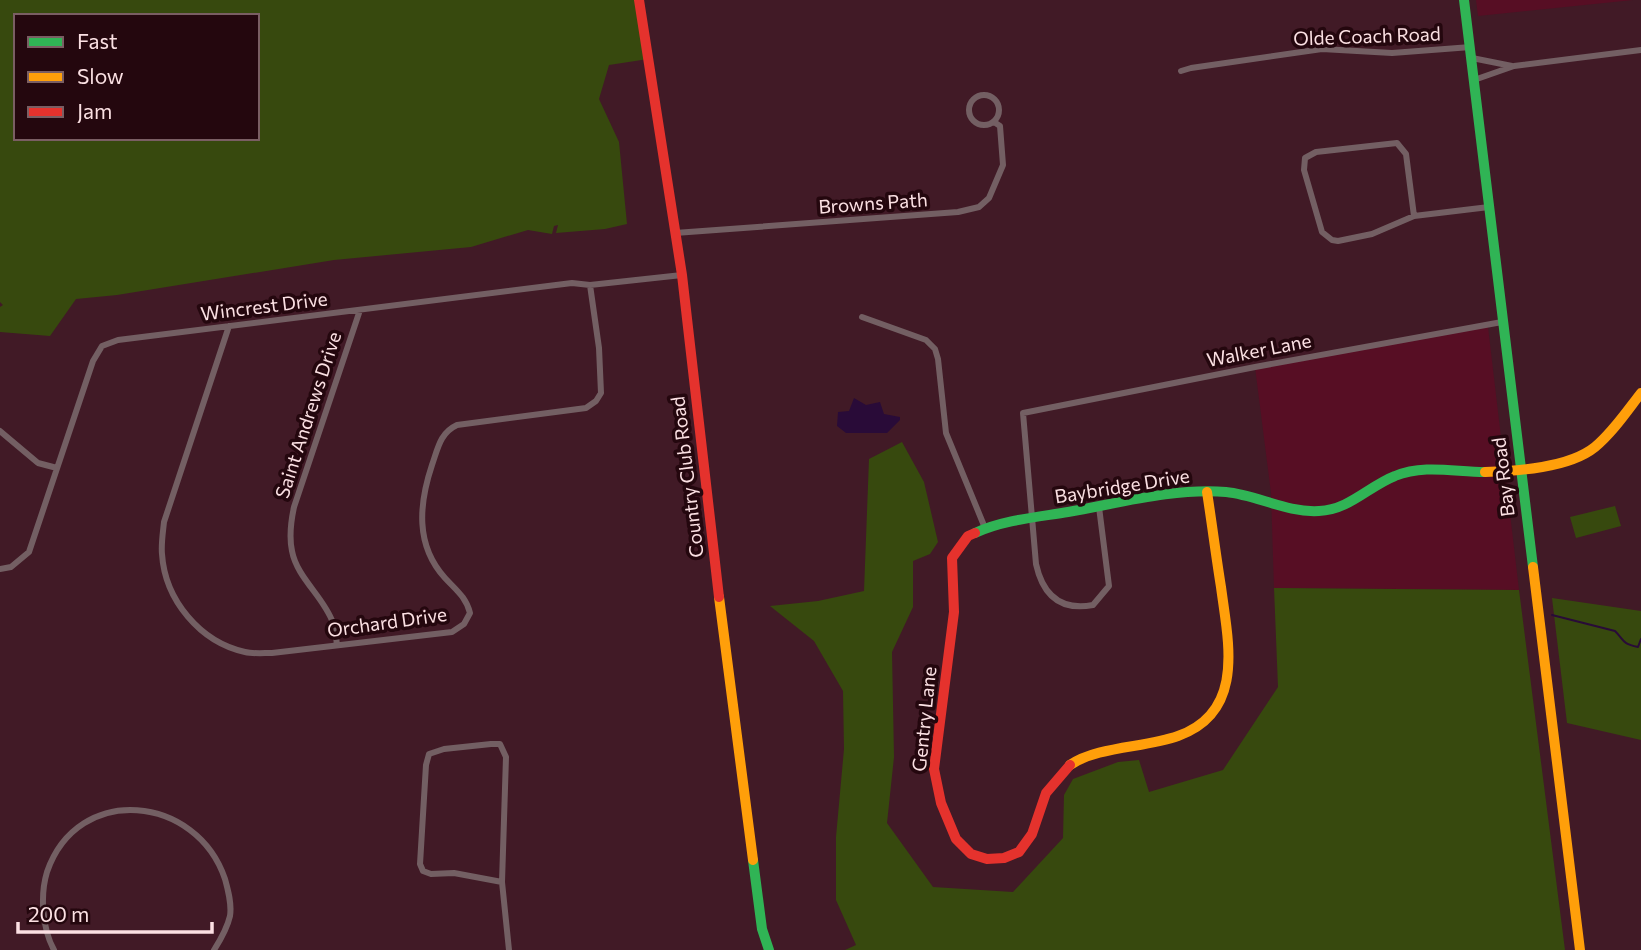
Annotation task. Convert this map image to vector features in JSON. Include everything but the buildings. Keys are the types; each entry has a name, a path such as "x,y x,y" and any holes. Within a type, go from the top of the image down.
{"street":[{"name":"Country Club Road","path":"639,0 682,275 717,579 762,929 769,950"},
{"name":"Bay Road","path":"1464,0 1580,950"},
{"name":"Olde Coach Road","path":"1181,71 1322,49 1392,53 1471,47"},
{"path":"1474,80 1514,66 1641,50"},
{"path":"1472,58 1514,66"},
{"name":"Browns Path","path":"675,233 958,212 979,207 989,198 1003,166 1000,126 994,122 983,125 972,120 969,109 974,98 986,94 996,100 1000,111 994,122"},
{"path":"1414,216 1406,154 1397,143 1317,152 1305,158 1304,170 1322,232 1327,238 1338,241 1372,234 1414,216 1489,207"},
{"name":"Wincrest Drive","path":"0,569 11,567 29,552 93,361 102,346 118,340 572,283 590,285 682,275"},
{"name":"Orchard Drive","path":"229,326 164,522 162,554 168,585 182,611 203,631 246,652 272,653 452,632 464,624 470,613 467,601 432,561 423,537 423,491 440,441 445,431 457,425 586,408 596,401 601,393 599,348 590,285"},
{"name":"Saint Andrews Drive","path":"337,645 334,625 328,612 297,566 292,552 291,520 360,310"},
{"path":"862,317 926,340 935,349 946,433 985,528"},
{"name":"Walker Lane","path":"1023,413 1099,396 1502,322"},
{"name":"Baybridge Drive","path":"1023,413 1033,518 1189,491 1237,494 1322,511 1336,509 1358,499 1387,479 1403,472 1431,468 1476,472 1558,463 1577,458 1606,437 1641,393"},
{"path":"0,432 38,463 57,468"},
{"name":"Gentry Lane","path":"1033,518 985,528 968,536 952,558 954,612 934,769 936,784 954,839 965,851 978,858 993,861 1010,858 1023,849 1031,837 1044,797 1076,760 1184,737 1200,726 1217,705 1226,686 1230,666 1207,492"},
{"path":"1033,518 1040,583 1055,599 1077,608 1093,605 1109,586 1099,507"},
{"path":"502,882 454,873 431,874 423,871 420,864 426,765 432,752 500,744 506,757 502,882 509,950"},
{"path":"54,950 49,942 44,915 44,882 53,854 66,837 84,822 107,811 132,808 158,813 178,822 201,842 220,866 229,891 230,914 224,934 214,950"}],"shaded area":[{"path":"1476,0 1633,0 1478,16"},
{"path":"1488,327 1519,590 1274,588 1271,493 1255,367"},
{"path":"854,398 866,405 880,402 884,414 900,417 900,420 887,433 846,433 837,426 838,412 849,411"}],"green space":[{"path":"0,0 639,0 648,59 609,65 599,99 619,142 627,224 605,229 556,233 558,225 554,226 552,234 528,230 471,247 334,260 117,295 76,299 50,336 0,332 0,307 3,305 0,302"},
{"path":"902,442 924,482 938,542 930,554 913,561 913,607 892,652 894,757 887,823 933,887 1013,892 1063,838 1064,795 1073,779 1118,762 1139,760 1149,792 1223,770 1278,687 1274,588 1519,590 1565,950 845,950 856,945 836,900 836,837 844,749 843,691 814,641 770,606 818,601 864,591 869,459"},
{"path":"1615,506 1621,526 1576,538 1570,517"},
{"path":"1552,598 1641,611 1641,740 1567,723"}],"waterway":[{"path":"1552,615 1615,631 1633,646 1638,647 1641,639"}],"traffic: fast":[{"path":"1464,0 1533,567"},
{"path":"975,533 1021,520 1186,492 1226,492 1295,509 1330,510 1406,472 1428,469 1485,472"},
{"path":"753,860 762,929 769,950"}],"traffic: slow":[{"path":"1485,472 1542,467 1584,454 1608,435 1641,393"},
{"path":"1070,765 1094,754 1178,736 1200,725 1214,710 1223,693 1228,673 1227,630 1207,492"},
{"path":"1533,567 1580,950"},
{"path":"719,597 753,860"}],"traffic: jam":[{"path":"639,0 682,275 719,597"},
{"path":"975,533 968,536 952,558 954,612 934,769 941,803 956,839 971,854 987,859 1004,858 1019,852 1032,834 1046,793 1070,765"}]}
